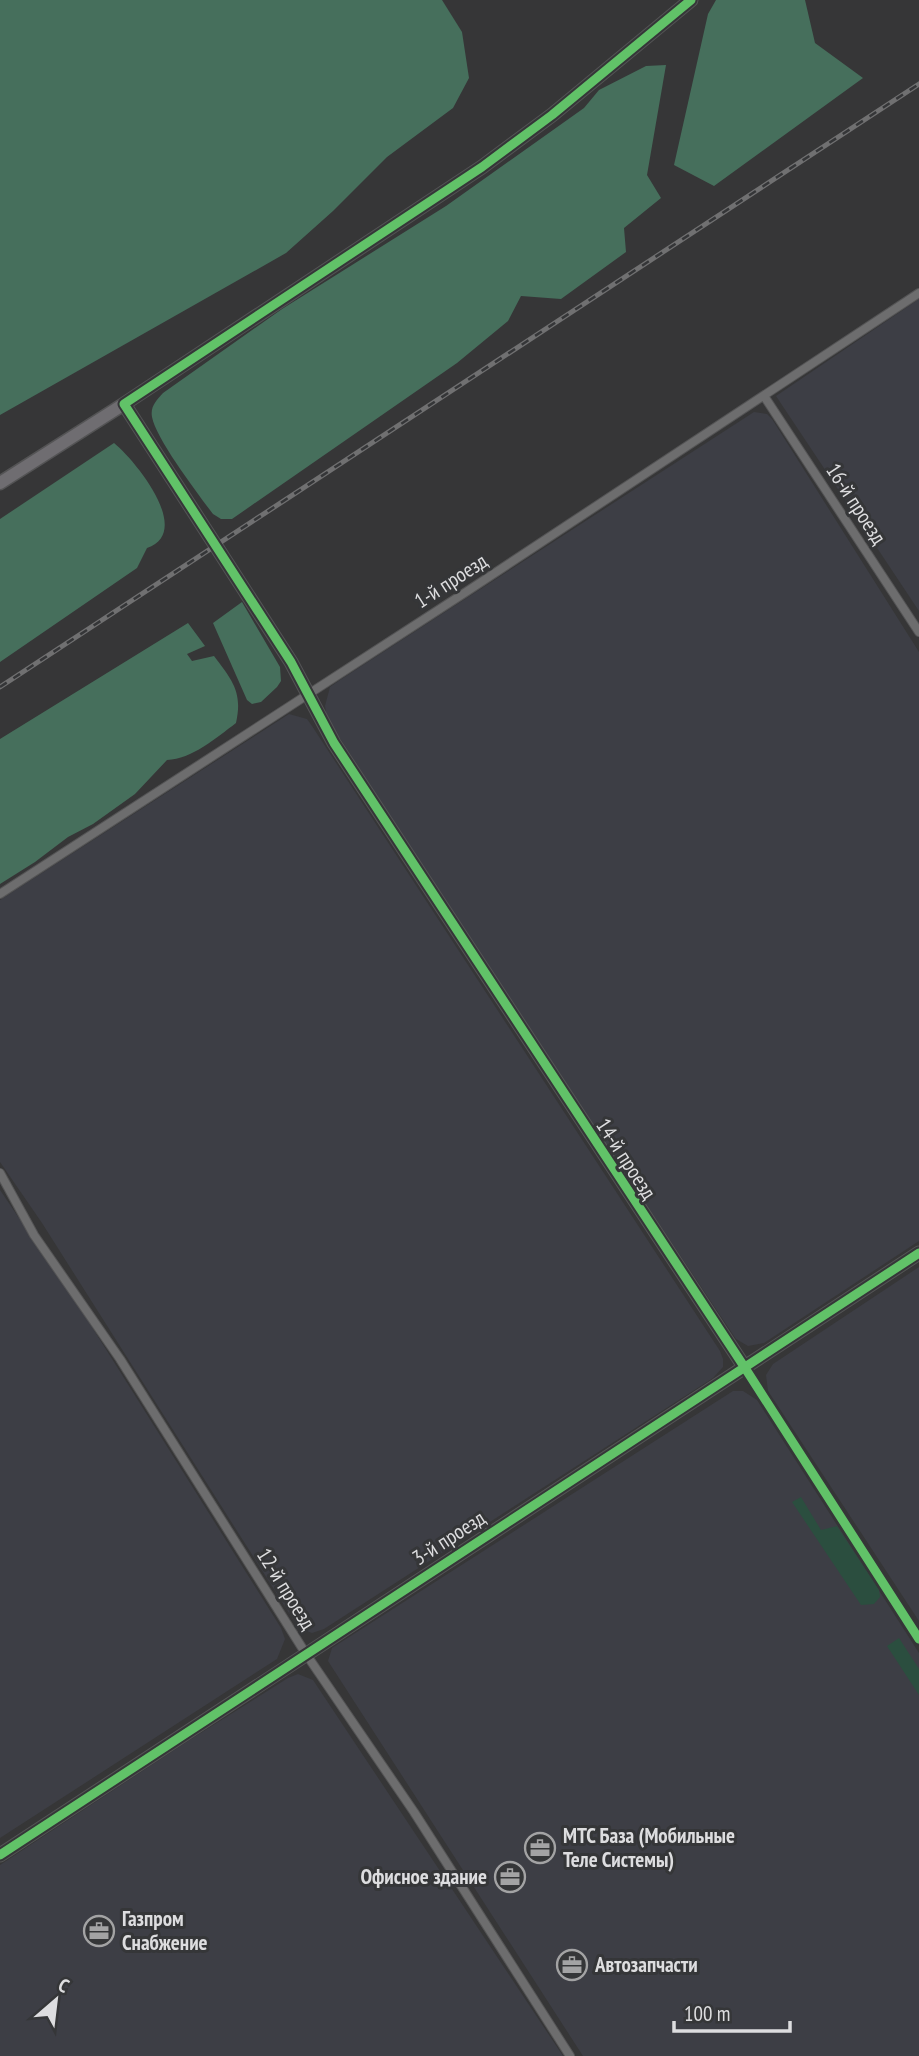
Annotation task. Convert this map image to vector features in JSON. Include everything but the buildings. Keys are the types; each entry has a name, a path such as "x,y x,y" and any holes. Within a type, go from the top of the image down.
{"street":[{"path":"0,483 482,167 552,115 691,0"},
{"name":"1-й проезд","path":"0,894 919,293"},
{"name":"16-й проезд","path":"764,396 919,632"},
{"name":"14-й проезд","path":"124,404 292,662 334,743 919,1639"},
{"name":"12-й проезд","path":"0,1173 34,1235 120,1359 306,1654 414,1812 570,2056"},
{"name":"3-й проезд","path":"0,1855 919,1253"}],"shaded area":[{"path":"919,299 919,611 776,396"},
{"path":"754,412 767,414 772,419 919,652 919,1241 764,1343 748,1346 736,1339 470,941 327,718 325,706 330,687 340,680"},
{"path":"289,714 307,719 312,726 723,1359 723,1367 713,1378 324,1629 312,1633 296,1624 42,1223 0,1162 0,900"},
{"path":"0,1190 80,1308 281,1628 285,1639 277,1659 0,1838"},
{"path":"919,1267 919,1621 768,1391 766,1375 773,1364"},
{"path":"733,1391 743,1391 757,1400 919,1653 919,2056 583,2056 328,1661 332,1648"},
{"path":"298,1674 313,1680 563,2056 0,2056 0,1865 188,1741"}],"green space":[{"path":"0,0 442,0 462,32 469,78 453,108 387,157 286,253 0,415"},
{"path":"716,0 805,0 815,43 863,78 714,186 674,165 708,14"},
{"path":"666,65 647,175 661,198 624,228 626,252 561,299 521,296 508,321 457,363 232,519 221,519 213,514 178,466 155,427 152,410 163,393 282,309 446,206 584,108 599,90 646,66"},
{"path":"114,443 135,464 156,496 163,512 165,527 160,540 147,548 137,568 0,662 0,519"},
{"path":"242,602 280,667 281,681 277,687 261,702 252,704 247,700 213,623"},
{"path":"188,623 205,646 187,654 192,661 214,656 226,672 237,695 236,723 195,752 167,760 135,794 0,884 0,739"},
{"path":"801,1497 821,1530 837,1526 879,1590 880,1597 874,1604 861,1605 792,1502"},
{"path":"899,1638 919,1669 919,1695 887,1646"}],"railway":[{"path":"0,687 919,84"}],"cycle path":[{"path":"691,0 552,115 482,167 124,404 291,662 334,743 745,1368 919,1639"},
{"path":"0,1855 919,1253"}],"place":[{"name":"МТС База (Мобильные Теле Системы)","path":"540,1848"},
{"name":"Офисное здание","path":"510,1877"},
{"name":"Газпром Снабжение","path":"99,1931"},
{"name":"Автозапчасти","path":"572,1965"}]}
